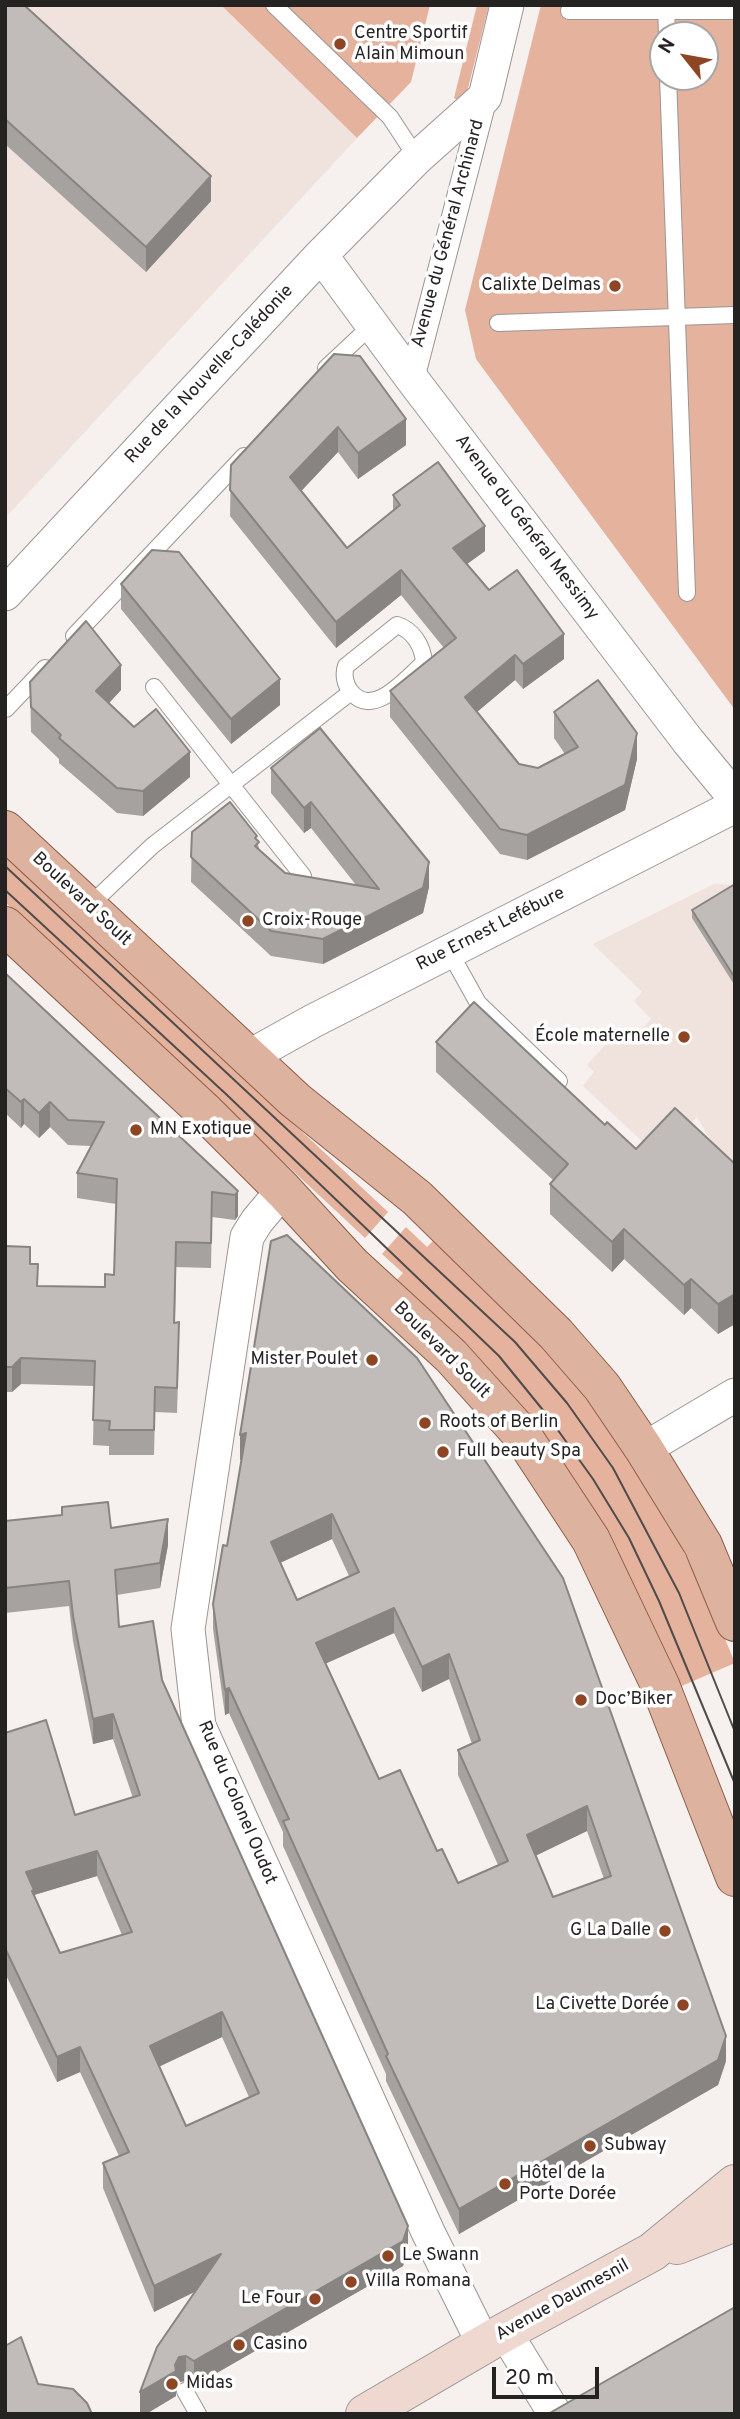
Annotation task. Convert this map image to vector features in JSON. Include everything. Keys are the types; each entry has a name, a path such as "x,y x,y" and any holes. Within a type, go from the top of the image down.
{"main road":[{"name":"Boulevard Soult","path":"5,830 295,1100 418,1198 547,1325 602,1387 645,1449 703,1545 735,1622"},
{"name":"Boulevard Soult","path":"5,926 206,1113 284,1191 352,1265 451,1356 522,1435 591,1540 655,1674 735,1877"},
{"name":"Avenue Daumesnil","path":"365,2414 652,2252 735,2184"},
{"name":"Avenue Daumesnil","path":"652,2252 735,2222"}],"street":[{"path":"485,97 507,5"},
{"name":"Avenue du Général Archinard","path":"416,158 485,97"},
{"name":"Avenue du Général Archinard","path":"412,379 485,97"},
{"name":"Rue de la Nouvelle-Calédonie","path":"5,594 321,255 416,158"},
{"name":"Avenue du Général Messimy","path":"321,255 412,379 688,741 735,798"},
{"name":"Rue Ernest Lefébure","path":"250,1056 296,1029 735,806"},
{"name":"Rue du Colonel Oudot","path":"284,1191 257,1221 247,1237 188,1629 199,1726 428,2232 494,2339 555,2414"},
{"path":"645,1449 735,1395"}],"lane":[{"path":"274,5 390,117 416,158"},
{"path":"569,11 666,8 735,11"},
{"path":"668,91 687,593"},
{"path":"498,323 735,315"},
{"path":"314,381 372,325"},
{"path":"6,709 258,440"},
{"path":"397,625 406,628 423,650 424,663 378,702 365,702 351,692 343,675 346,666 397,625"},
{"path":"154,687 303,876"},
{"path":"88,907 152,846 351,692"},
{"path":"449,951 478,1003 559,1081"},
{"path":"185,2391 198,2414"}],"shaded area":[{"path":"5,5 221,5 357,138 5,518"},
{"name":"Centre Sportif Alain Mimoun","path":"221,5 430,5 411,82 357,138"},
{"path":"477,5 489,5 465,100 460,102 454,98"},
{"path":"541,5 735,5 735,710 476,359 465,310"},
{"path":"5,854 388,1212 365,1238 5,902"},
{"name":"École maternelle","path":"714,884 735,885 735,1181 697,1117 658,1156 583,1086 594,1072 587,1065 617,1032 630,1041 651,1019 634,1001 642,992 593,944"},
{"path":"406,1227 427,1247 435,1239 546,1347 595,1408 669,1523 713,1610 735,1663 677,1688 597,1516 576,1481 549,1443 396,1281 403,1273 382,1254"}],"building":[{"path":"5,5 24,5 211,176 146,247 5,119"},
{"path":"334,354 360,356 406,419 358,453 338,427 290,477 347,548 400,505 393,495 438,462 485,526 453,548 489,590 517,570 564,634 523,664 515,655 465,697 519,764 538,768 578,747 554,712 598,680 637,733 625,785 527,835 500,829 390,691 456,638 401,570 336,622 230,490 231,465"},
{"path":"152,550 179,552 280,679 231,719 121,584"},
{"path":"86,621 121,665 96,691 134,727 156,709 190,752 143,791 117,788 59,738 61,735 31,707 30,682"},
{"path":"320,728 429,862 423,888 323,939 271,931 191,857 192,832 230,802 257,836 255,838 259,842 255,846 285,873 379,889 311,802 304,808 271,768"},
{"path":"735,884 735,978 692,910"},
{"path":"5,973 238,1191 235,1195 212,1192 211,1243 176,1242 174,1323 179,1322 177,1388 155,1387 154,1430 109,1430 110,1421 93,1420 95,1361 21,1358 12,1367 5,1367 5,1246 30,1247 30,1264 38,1264 37,1286 105,1287 105,1274 114,1275 117,1179 77,1173 104,1122 68,1120 50,1102 39,1113 24,1099 21,1102 5,1088"},
{"path":"474,1002 605,1125 607,1122 636,1149 675,1108 735,1164 735,1294 718,1304 691,1279 684,1285 624,1229 612,1242 550,1184 568,1164 436,1042"},
{"path":"287,1235 417,1358 563,1578 726,2036 718,2060 459,2209 386,2056 388,2054 283,1821 289,1819 229,1688 225,1690 213,1604 223,1545 227,1546 246,1433 240,1435 271,1241","holes":["332,1514 359,1572 297,1600 271,1542","394,1608 422,1667 449,1654 480,1740 458,1750 508,1861 458,1883 442,1849 437,1851 400,1770 379,1779 316,1643","587,1806 611,1876 553,1897 527,1835"]},
{"path":"108,1502 111,1528 168,1519 160,1563 115,1570 119,1627 153,1621 162,1680 408,2226 403,2241 194,2361 186,2356 179,2357 175,2365 176,2371 140,2392 157,2347 221,2254 154,2286 103,2163 129,2152 80,2047 57,2057 5,1948 5,1733 46,1720 75,1815 140,1795 113,1714 93,1719 69,1581 5,1588 5,1521 62,1515 62,1507","holes":["97,1851 132,1932 60,1953 26,1872","222,2012 259,2093 186,2126 150,2046"]},
{"path":"735,2307 735,2414 548,2414"},
{"path":"21,2337 38,2384 73,2389 87,2403 92,2414 5,2414 5,2346"}],"tram line":[{"path":"5,866 515,1342 567,1403 613,1468 679,1593 735,1732"},
{"path":"5,890 227,1095 499,1356 547,1415 593,1479 629,1538 659,1601 735,1784"}],"place":[{"name":"Centre Sportif Alain Mimoun","path":"340,44"},
{"name":"Calixte Delmas","path":"615,286"},
{"name":"Croix-Rouge","path":"248,921"},
{"name":"École maternelle","path":"684,1037"},
{"name":"MN Exotique","path":"136,1130"},
{"name":"Mister Poulet","path":"372,1360"},
{"name":"Roots of Berlin","path":"425,1423"},
{"name":"Full beauty Spa","path":"443,1452"},
{"name":"Doc’Biker","path":"581,1700"},
{"name":"G La Dalle","path":"665,1931"},
{"name":"La Civette Dorée","path":"683,2005"},
{"name":"Subway","path":"590,2146"},
{"name":"Hôtel de la Porte Dorée","path":"505,2184"},
{"name":"Le Swann","path":"388,2256"},
{"name":"Villa Romana","path":"351,2282"},
{"name":"Le Four","path":"315,2299"},
{"name":"Casino","path":"239,2345"},
{"name":"Midas","path":"172,2384"}]}
